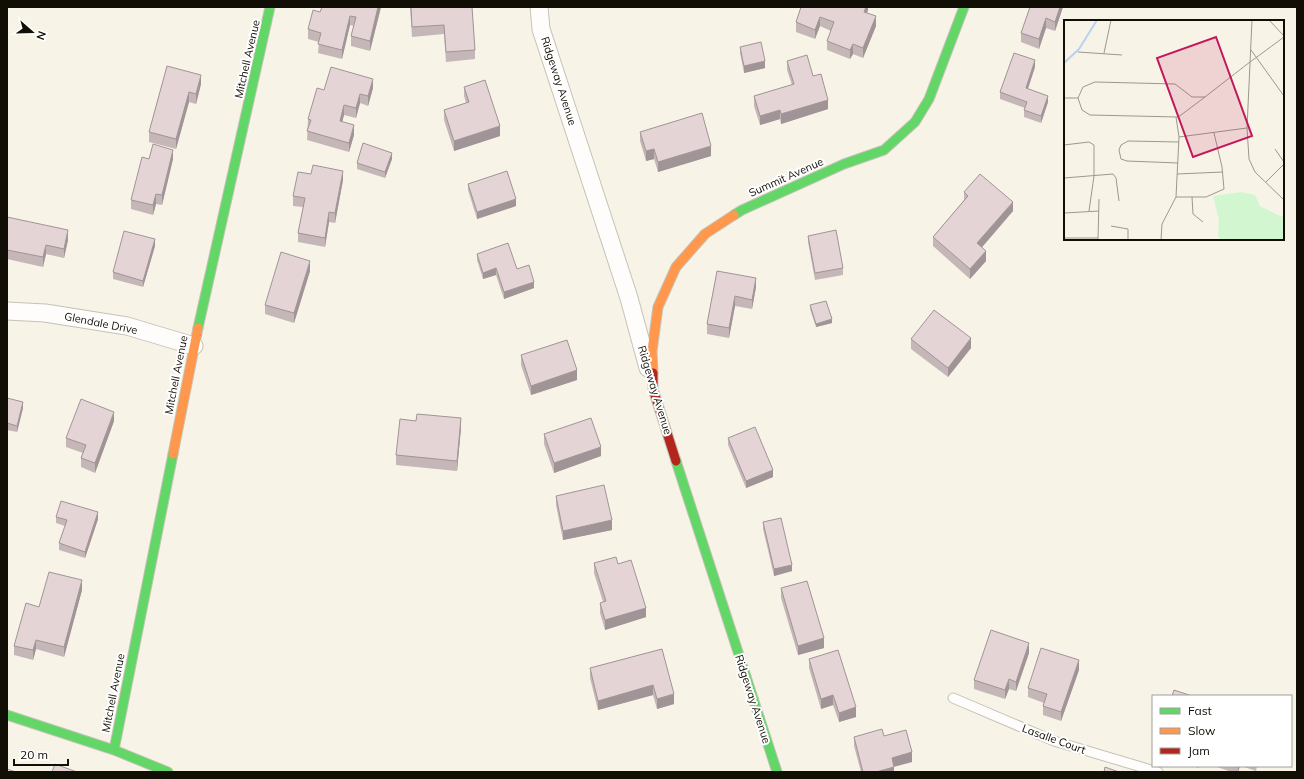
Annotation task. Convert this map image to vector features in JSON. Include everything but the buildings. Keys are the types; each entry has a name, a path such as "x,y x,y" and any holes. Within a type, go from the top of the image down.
{"street":[{"name":"Mitchell Avenue","path":"114,750 194,346 270,7"},
{"name":"Ridgeway Avenue","path":"539,7 542,29 629,298 654,389 777,772"},
{"name":"Summit Avenue","path":"654,389 652,351 658,307 676,267 705,234 742,210 844,164 884,150 915,122 929,99 964,7"},
{"name":"Glendale Drive","path":"7,311 45,313 127,326 194,346"},
{"path":"7,715 114,750 168,772"}],"lane":[{"name":"Lasalle Court","path":"953,698 1054,741 1158,772"}],"traffic: fast":[{"path":"198,328 270,7"},
{"path":"734,215 844,164 884,150 915,122 929,99 964,7"},
{"path":"114,750 173,454"},
{"path":"676,461 777,772"},
{"path":"7,715 114,750 168,772"}],"traffic: slow":[{"path":"653,373 652,351 658,307 676,267 705,234 734,215"},
{"path":"173,454 198,328"}],"traffic: jam":[{"path":"653,373 653,389 676,461"}]}
